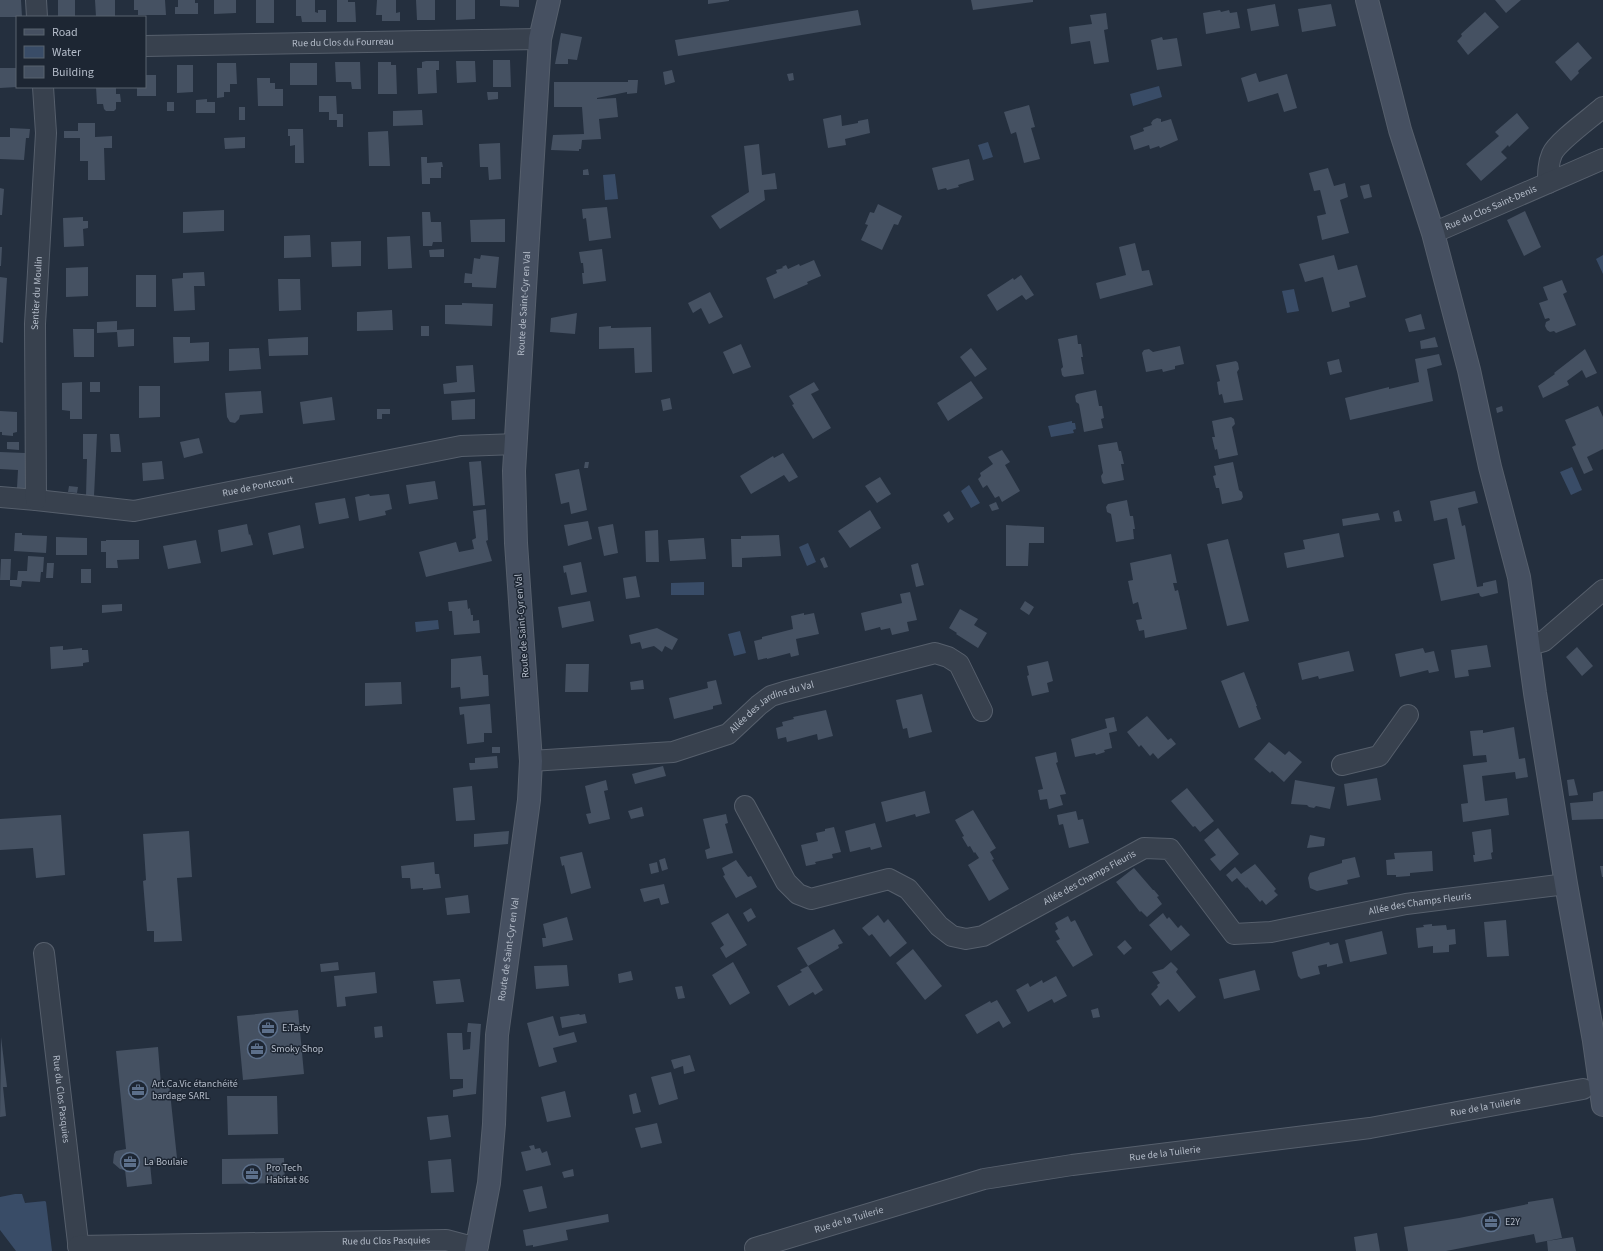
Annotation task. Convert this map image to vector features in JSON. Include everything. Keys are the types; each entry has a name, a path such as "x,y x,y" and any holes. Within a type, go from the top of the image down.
{"street":[{"path":"36,0 38,16"},
{"name":"Route de Saint-Cyr en Val","path":"477,1248 488,1183 494,1124 497,1035 529,800 531,762 516,543 514,471 540,39 548,0"},
{"path":"1367,0 1400,130 1433,233 1468,370 1490,467 1519,577 1566,884 1594,1041 1603,1105"},
{"name":"Rue du Clos du Fourreau","path":"146,46 540,39"},
{"name":"Sentier du Moulin","path":"36,500 35,324 46,132 43,88"},
{"name":"Rue du Clos Saint-Denis","path":"1548,182 1549,165 1552,153 1564,140 1603,107"},
{"name":"Rue du Clos Saint-Denis","path":"1433,233 1603,158"},
{"name":"Rue de Pontcourt","path":"0,497 134,512 461,446 515,444"},
{"path":"1529,644 1544,641 1603,590"},
{"name":"Allée des Jardins du Val","path":"531,762 673,752 728,734 759,705 771,696 935,654 948,657 958,664 982,711"},
{"path":"1342,765 1379,756 1408,716"},
{"name":"Allée des Champs Fleuris","path":"745,806 786,882 798,894 811,899 889,879 908,889 939,926 952,936 966,939 982,936 1144,848 1170,849 1234,934 1271,932 1406,904 1566,884"},
{"name":"Rue du Clos Pasquies","path":"44,953 79,1249 446,1240 477,1248"},
{"name":"Rue de la Tuilerie","path":"755,1248 984,1179 1072,1165 1370,1128 1583,1089"}],"water":[{"path":"1159,86 1162,97 1133,106 1130,94"},
{"path":"988,142 993,157 983,160 978,145"},
{"path":"615,174 618,199 605,200 603,175"},
{"path":"1603,255 1603,274 1596,259"},
{"path":"1294,289 1299,311 1287,313 1282,291"},
{"path":"1072,421 1072,423 1075,423 1076,429 1073,430 1074,433 1051,437 1048,426"},
{"path":"1572,467 1582,490 1571,495 1560,472"},
{"path":"969,485 980,503 971,508 961,491"},
{"path":"808,543 816,562 807,566 799,547"},
{"path":"704,582 704,595 671,595 671,583"},
{"path":"438,620 439,629 416,632 415,622"},
{"path":"740,631 746,653 734,656 728,634"},
{"path":"22,1194 25,1203 46,1202 52,1251 16,1251 0,1230 0,1197"}],"building":[{"path":"0,0 21,0 22,16 0,17"},
{"path":"58,0 75,0 75,16 58,16"},
{"path":"95,0 115,0 115,16 96,16"},
{"path":"134,0 165,0 166,15 138,15 138,10 134,10"},
{"path":"178,0 195,0 195,3 198,3 198,14 175,14 175,7 178,7"},
{"path":"214,0 236,0 236,13 214,14"},
{"path":"256,0 274,0 274,23 256,23"},
{"path":"296,0 315,0 315,12 318,13 318,10 326,10 326,22 302,22 301,16 296,16"},
{"path":"337,0 348,0 348,2 355,2 356,22 337,22"},
{"path":"377,0 396,0 396,13 400,12 400,21 382,21 382,15 376,15"},
{"path":"416,0 435,0 435,20 417,20"},
{"path":"456,0 475,0 475,19 456,20"},
{"path":"500,0 519,0 519,7 500,6"},
{"path":"708,0 729,0 729,1 708,4"},
{"path":"971,0 1033,0 1033,2 973,10"},
{"path":"1495,0 1521,0 1506,13"},
{"path":"1275,4 1279,26 1251,31 1247,9"},
{"path":"1331,4 1336,26 1302,32 1298,9"},
{"path":"858,10 861,25 678,56 675,40"},
{"path":"1220,10 1221,12 1229,10 1230,13 1237,12 1240,28 1206,34 1203,13"},
{"path":"1485,12 1499,27 1468,55 1457,41 1462,36 1461,34"},
{"path":"1106,13 1108,29 1104,30 1109,62 1094,64 1090,41 1071,44 1069,27 1092,24 1090,15"},
{"path":"561,33 582,37 577,60 568,59 568,64 555,64"},
{"path":"1162,37 1163,40 1177,38 1182,66 1157,70 1151,40"},
{"path":"1578,42 1592,58 1578,71 1579,73 1571,81 1555,62"},
{"path":"493,60 510,60 511,87 493,87"},
{"path":"439,61 439,70 436,70 437,93 418,94 417,68 422,68 422,62"},
{"path":"456,61 475,61 476,82 457,83"},
{"path":"335,62 360,62 361,89 352,89 351,82 336,82"},
{"path":"378,62 391,62 391,65 396,65 397,94 378,94"},
{"path":"217,63 236,63 237,84 230,84 230,92 224,92 224,97 217,98"},
{"path":"290,63 317,63 317,85 290,85"},
{"path":"177,65 193,65 193,92 177,93"},
{"path":"0,68 16,68 16,87 0,88"},
{"path":"672,70 675,82 665,85 663,72"},
{"path":"793,73 794,80 789,81 787,74"},
{"path":"1256,73 1259,82 1287,74 1297,108 1284,112 1278,93 1248,102 1241,78"},
{"path":"146,75 156,75 156,96 137,96 137,88 146,88"},
{"path":"257,78 270,78 270,83 275,83 275,89 283,89 283,106 258,106"},
{"path":"628,80 638,80 637,93 627,94 627,92 597,98 616,98 618,117 599,119 601,139 582,140 581,149 579,149 579,151 551,150 553,135 584,134 582,107 554,107 554,82 628,82"},
{"path":"96,88 116,88 116,94 120,94 121,102 116,102 116,109 114,111 106,111 103,104 97,104"},
{"path":"487,92 498,92 498,99 488,100"},
{"path":"319,96 336,96 337,114 343,114 343,127 337,127 337,120 329,120 329,112 319,112"},
{"path":"207,99 207,102 215,102 215,113 196,113 196,100"},
{"path":"167,102 174,102 174,111 167,111"},
{"path":"1029,105 1035,127 1031,128 1040,159 1024,163 1016,132 1011,134 1004,112"},
{"path":"239,107 245,107 245,120 239,120"},
{"path":"422,110 423,125 393,126 393,111"},
{"path":"1517,113 1529,128 1509,147 1508,145 1501,152 1507,158 1481,181 1466,164 1499,136 1495,132"},
{"path":"841,115 842,126 858,123 858,121 868,119 870,133 845,139 846,145 828,148 823,119"},
{"path":"1157,118 1161,119 1161,122 1171,119 1178,140 1160,148 1159,146 1150,149 1149,145 1134,150 1130,136 1144,131 1143,128 1152,125 1151,123 1153,120"},
{"path":"78,123 95,123 95,137 112,136 112,148 104,148 105,180 88,180 88,161 80,161 80,138 64,138 64,131 78,131"},
{"path":"10,128 30,129 29,138 26,138 24,160 0,159 0,137 10,137"},
{"path":"288,129 303,129 304,163 295,163 295,145 290,146"},
{"path":"388,131 390,166 369,166 368,132"},
{"path":"245,137 245,148 225,149 224,138"},
{"path":"500,143 501,179 489,180 488,167 480,167 479,144"},
{"path":"759,144 762,175 775,173 777,189 764,190 765,200 720,229 711,216 749,192 744,146"},
{"path":"421,157 427,157 427,163 442,162 443,167 441,167 441,178 430,178 430,184 422,184"},
{"path":"969,159 974,180 958,185 959,187 947,190 946,188 938,190 932,168"},
{"path":"1328,168 1334,186 1345,183 1348,197 1340,200 1349,233 1322,240 1317,216 1326,214 1320,190 1314,191 1309,173"},
{"path":"588,169 589,175 583,175 583,170"},
{"path":"1369,184 1372,197 1364,199 1360,186"},
{"path":"0,188 4,189 2,215 0,215"},
{"path":"878,204 902,216 898,225 894,224 882,250 861,240 868,225 865,224 870,212 874,213"},
{"path":"607,207 611,238 589,241 586,218 583,219 582,209"},
{"path":"224,210 224,231 183,233 183,212"},
{"path":"1525,211 1541,247 1524,256 1507,220"},
{"path":"422,212 430,212 431,222 441,222 442,242 433,242 432,246 423,246"},
{"path":"83,217 83,221 88,221 88,228 83,229 84,246 64,247 63,218"},
{"path":"505,219 505,242 471,242 470,220"},
{"path":"310,235 311,257 284,258 284,236"},
{"path":"410,236 412,268 388,269 387,237"},
{"path":"361,241 361,266 332,267 331,242"},
{"path":"1135,243 1142,271 1149,270 1153,285 1100,299 1096,283 1126,275 1119,247"},
{"path":"0,247 2,247 1,266 0,266"},
{"path":"444,249 444,257 430,257 429,250"},
{"path":"602,249 606,281 583,284 583,263 581,263 579,252"},
{"path":"481,255 499,257 496,288 472,287 472,283 464,283 465,273 472,274 474,258 480,259"},
{"path":"1334,255 1338,270 1357,265 1366,297 1349,302 1350,307 1332,312 1323,277 1305,282 1299,264"},
{"path":"814,260 821,276 807,282 808,284 774,299 766,278 777,273 776,270 783,268 782,267 786,265 788,269"},
{"path":"88,267 88,296 66,297 66,268"},
{"path":"204,272 205,286 194,286 195,310 174,311 172,279 183,278 183,273"},
{"path":"136,275 156,275 156,307 136,307"},
{"path":"1021,275 1034,295 1026,300 1022,295 997,311 987,295 1013,278 1014,280"},
{"path":"0,277 7,278 3,343 0,342"},
{"path":"278,279 300,279 301,310 279,311"},
{"path":"1562,280 1567,292 1563,294 1576,325 1556,333 1554,331 1550,332 1545,326 1546,322 1550,320 1549,318 1545,319 1539,303 1548,300 1543,287"},
{"path":"710,292 723,317 709,324 701,308 693,313 688,303"},
{"path":"462,303 493,304 492,326 445,324 445,305 462,305"},
{"path":"392,310 393,330 357,331 357,312"},
{"path":"577,313 575,334 550,332 551,318"},
{"path":"1421,314 1425,329 1409,332 1405,319"},
{"path":"117,321 117,330 134,329 134,346 118,347 117,332 97,333 97,322"},
{"path":"421,326 429,326 429,336 421,336"},
{"path":"611,326 611,328 651,327 652,372 635,373 634,348 599,349 599,327"},
{"path":"73,329 94,329 94,357 74,357"},
{"path":"1077,335 1078,344 1081,344 1083,357 1081,357 1084,374 1064,377 1061,369 1063,367 1058,339"},
{"path":"173,337 190,337 190,343 209,342 209,361 174,363"},
{"path":"308,337 308,355 269,356 268,339"},
{"path":"1435,337 1438,347 1421,349 1420,341"},
{"path":"741,344 751,367 733,374 723,352"},
{"path":"1180,346 1184,364 1175,366 1175,369 1163,372 1162,369 1146,372 1142,353 1144,350 1149,349 1153,352"},
{"path":"259,348 261,369 229,371 229,349"},
{"path":"971,348 987,369 975,377 960,357"},
{"path":"1585,349 1597,373 1586,378 1582,370 1567,381 1569,385 1543,398 1538,386"},
{"path":"1439,354 1442,365 1427,369 1433,401 1350,420 1345,398 1389,387 1389,389 1419,382 1415,359"},
{"path":"1339,359 1342,372 1330,375 1327,362"},
{"path":"1236,361 1238,363 1239,369 1237,372 1243,400 1224,403 1222,394 1219,395 1217,382 1220,381 1216,365"},
{"path":"473,365 475,392 444,394 443,384 457,382 456,366"},
{"path":"971,381 983,398 948,421 937,403"},
{"path":"82,382 82,419 70,419 70,411 62,410 62,383"},
{"path":"90,382 100,382 100,392 90,392"},
{"path":"814,382 819,390 811,394 831,428 813,439 792,405 794,404 789,396"},
{"path":"139,386 160,386 160,417 139,418"},
{"path":"1096,390 1099,406 1102,406 1104,418 1101,419 1103,428 1084,432 1079,404 1076,402 1075,396 1077,394"},
{"path":"261,391 263,413 240,415 239,419 235,423 230,422 227,417 225,393"},
{"path":"332,397 335,420 303,424 300,402"},
{"path":"670,398 672,409 663,411 661,400"},
{"path":"475,399 475,419 452,420 451,401"},
{"path":"1502,406 1503,411 1497,413 1496,408"},
{"path":"1598,406 1603,417 1603,449 1587,457 1593,470 1584,474 1572,447 1576,445 1565,420"},
{"path":"377,409 390,409 390,414 382,414 382,419 377,419"},
{"path":"0,411 17,412 17,432 13,433 13,436 2,435 2,432 0,432"},
{"path":"1231,417 1234,419 1235,424 1232,427 1238,455 1219,459 1212,437 1215,437 1212,421"},
{"path":"83,434 97,434 94,496 86,496 87,459 83,459"},
{"path":"110,434 119,434 121,452 111,452"},
{"path":"199,438 203,453 184,458 180,442"},
{"path":"7,442 19,442 19,450 7,449"},
{"path":"1117,442 1124,464 1121,464 1124,480 1104,484 1101,476 1103,473 1098,445"},
{"path":"1002,450 1010,462 1005,465 1020,491 1002,502 999,496 995,498 987,485 983,488 978,479 981,476 980,473 993,464 988,457"},
{"path":"0,452 25,453 25,469 28,470 27,488 17,488 18,470 0,469"},
{"path":"783,453 798,477 789,482 784,475 751,494 740,476 773,456 774,458"},
{"path":"162,461 164,479 143,481 142,463"},
{"path":"481,461 485,505 473,506 469,462"},
{"path":"585,462 589,462 588,468 584,468"},
{"path":"1233,462 1239,490 1242,492 1243,497 1241,500 1222,504 1219,488 1216,488 1213,476 1216,475 1214,466"},
{"path":"579,469 587,510 571,514 569,502 561,504 555,474"},
{"path":"880,477 891,494 877,503 865,486"},
{"path":"435,481 438,499 409,504 406,485"},
{"path":"69,486 78,487 77,493 68,492"},
{"path":"1475,491 1478,503 1458,508 1462,526 1465,525 1477,587 1483,586 1483,583 1496,580 1498,593 1482,597 1479,593 1441,601 1433,564 1455,559 1447,518 1434,521 1430,501"},
{"path":"369,494 370,496 389,494 392,509 385,511 386,515 359,521 355,497"},
{"path":"345,498 349,518 319,524 315,503"},
{"path":"1127,500 1130,516 1133,516 1135,529 1133,529 1134,539 1116,542 1111,514 1107,512 1106,507 1108,504"},
{"path":"996,502 999,509 992,511 989,505"},
{"path":"486,509 488,540 486,541 492,561 426,577 419,552 456,542 459,552 474,549 472,540 476,538 473,511"},
{"path":"870,510 881,528 850,548 838,531"},
{"path":"1399,510 1402,521 1395,522 1393,512"},
{"path":"949,511 954,519 948,523 943,515"},
{"path":"1378,513 1380,520 1343,526 1342,519"},
{"path":"588,521 592,539 568,546 564,525"},
{"path":"247,524 253,545 221,552 218,530"},
{"path":"613,524 618,553 604,556 598,527"},
{"path":"300,525 304,548 273,555 268,533"},
{"path":"1006,525 1044,527 1044,543 1029,543 1028,566 1006,566"},
{"path":"658,530 659,562 646,562 645,531"},
{"path":"15,533 22,533 22,535 47,536 46,553 14,551"},
{"path":"1339,533 1344,557 1287,568 1284,553 1305,549 1303,540"},
{"path":"779,535 781,556 742,558 742,567 732,567 731,539 741,539 741,536"},
{"path":"56,537 87,538 87,555 56,555"},
{"path":"704,538 706,559 670,561 668,540"},
{"path":"1228,539 1249,621 1227,626 1207,544"},
{"path":"139,540 139,559 117,560 118,568 106,568 106,552 101,552 101,541"},
{"path":"196,540 201,563 168,569 163,546"},
{"path":"1171,554 1177,583 1173,583 1175,591 1178,590 1187,629 1145,638 1144,630 1139,631 1136,620 1142,619 1138,602 1133,604 1128,581 1133,580 1130,563"},
{"path":"28,556 44,557 43,572 41,572 40,582 22,581 21,587 10,586 10,580 17,580 18,571 27,571"},
{"path":"824,557 828,567 824,568 820,559"},
{"path":"1,559 11,559 10,580 0,580"},
{"path":"581,562 587,592 571,595 566,572 564,573 563,566"},
{"path":"47,563 54,563 53,578 46,578"},
{"path":"918,563 924,585 916,587 911,565"},
{"path":"81,569 91,569 91,583 81,583"},
{"path":"636,576 640,597 626,599 623,578"},
{"path":"910,592 917,620 907,622 909,631 892,635 890,628 881,630 880,627 865,631 861,613 902,603 900,594"},
{"path":"467,600 468,609 470,608 471,615 473,615 473,621 479,620 480,633 454,635 452,611 449,611 448,602"},
{"path":"590,601 594,621 562,628 558,607"},
{"path":"1025,601 1034,607 1029,615 1020,609"},
{"path":"122,604 122,611 102,613 102,605"},
{"path":"960,609 978,619 974,625 987,633 978,648 949,628"},
{"path":"804,613 804,615 814,613 819,634 796,639 799,655 791,657 790,653 758,660 754,641 762,639 762,637 793,629 791,616"},
{"path":"657,628 678,639 672,650 665,646 662,652 654,646 642,649 640,642 631,644 629,635"},
{"path":"1487,645 1491,667 1468,670 1469,676 1455,678 1451,650"},
{"path":"63,646 63,650 82,648 82,650 88,650 89,662 83,663 83,666 51,669 50,647"},
{"path":"1577,647 1593,666 1582,676 1566,657"},
{"path":"1423,648 1425,653 1434,651 1439,671 1429,673 1428,670 1400,677 1395,654"},
{"path":"1349,651 1354,671 1319,679 1318,676 1302,680 1298,663"},
{"path":"481,656 483,675 488,675 489,696 461,699 460,687 451,688 451,659"},
{"path":"1048,661 1053,681 1047,683 1049,692 1032,696 1027,676 1029,675 1027,666"},
{"path":"566,664 589,664 588,692 565,692"},
{"path":"1244,672 1261,719 1239,728 1221,681"},
{"path":"643,680 644,689 631,690 630,682"},
{"path":"716,680 722,704 713,706 713,709 674,719 669,698 708,688 707,682"},
{"path":"401,682 402,704 365,706 365,683"},
{"path":"922,694 932,732 909,738 907,728 903,729 896,700"},
{"path":"490,704 492,733 484,733 484,742 467,744 464,714 460,715 459,707"},
{"path":"826,710 833,736 818,740 817,734 787,742 786,737 778,739 776,728 783,726 782,722 794,719 793,717"},
{"path":"1147,716 1168,740 1171,738 1176,744 1158,759 1153,753 1150,756 1141,745 1139,747 1127,732"},
{"path":"1114,717 1117,731 1109,733 1112,748 1104,750 1105,752 1096,755 1095,753 1075,757 1071,739 1107,728 1105,719"},
{"path":"1514,727 1519,759 1525,758 1528,777 1516,779 1515,772 1482,776 1485,801 1507,798 1509,815 1463,822 1461,804 1468,803 1463,765 1487,762 1486,755 1473,756 1470,731 1483,730 1483,733"},
{"path":"1269,742 1285,755 1289,751 1302,762 1284,782 1272,771 1270,773 1254,759"},
{"path":"492,747 500,747 500,753 492,753"},
{"path":"1056,752 1058,762 1056,763 1066,794 1060,795 1063,805 1049,809 1047,799 1040,800 1038,790 1043,789 1035,757"},
{"path":"497,756 498,768 470,770 469,763 475,763 475,758"},
{"path":"663,766 666,776 635,784 632,774"},
{"path":"1377,778 1381,800 1347,806 1344,784"},
{"path":"1574,779 1578,795 1569,796 1567,780"},
{"path":"606,780 608,790 604,791 610,819 589,824 586,814 591,813 585,786"},
{"path":"1295,780 1335,787 1330,809 1291,804"},
{"path":"472,786 475,820 456,821 453,788"},
{"path":"1187,788 1214,821 1200,832 1195,826 1193,827 1171,801"},
{"path":"925,791 930,813 916,817 915,814 886,822 881,802"},
{"path":"1603,791 1603,819 1572,820 1570,803 1593,801 1593,793"},
{"path":"642,807 644,816 631,819 628,811"},
{"path":"973,810 996,848 990,852 994,859 992,860 1009,889 989,901 968,865 979,858 970,846 968,847 955,820"},
{"path":"1076,811 1078,820 1083,819 1089,843 1069,848 1063,824 1059,825 1057,815"},
{"path":"726,814 728,823 725,824 733,853 707,859 705,850 710,848 703,819"},
{"path":"61,815 65,875 36,878 33,848 0,850 0,819"},
{"path":"875,823 882,847 871,850 870,847 850,852 845,831"},
{"path":"834,827 841,852 832,854 833,858 815,862 816,864 806,866 801,845 818,841 816,833"},
{"path":"1218,828 1239,854 1220,871 1210,859 1216,855 1204,840"},
{"path":"1491,829 1493,852 1491,853 1492,859 1474,862 1473,855 1475,855 1472,832"},
{"path":"189,831 192,877 177,878 182,941 154,942 154,931 147,931 143,881 146,880 143,834"},
{"path":"509,831 508,844 474,847 474,834"},
{"path":"1310,835 1325,838 1324,846 1307,848"},
{"path":"1432,851 1433,871 1410,873 1410,876 1396,877 1396,875 1387,875 1386,860 1395,859 1394,853"},
{"path":"582,852 591,888 571,894 564,865 562,866 560,857"},
{"path":"1355,857 1360,877 1347,880 1348,884 1317,891 1310,888 1308,878 1310,873 1342,863 1342,860"},
{"path":"665,858 668,869 662,871 659,860"},
{"path":"736,860 748,877 751,876 757,887 736,898 723,876 725,875 722,868"},
{"path":"434,862 435,874 439,874 441,888 423,890 423,888 411,889 410,878 402,878 401,866"},
{"path":"657,862 659,872 651,874 649,864"},
{"path":"1255,864 1276,889 1274,891 1278,895 1266,905 1262,900 1260,902 1237,878 1232,882 1226,875 1235,867 1241,874"},
{"path":"1600,866 1603,866 1603,877 1602,877"},
{"path":"1134,868 1159,896 1157,897 1162,904 1147,917 1141,911 1140,912 1116,882"},
{"path":"664,884 669,903 661,905 659,898 644,902 640,889"},
{"path":"468,895 470,913 447,915 445,898"},
{"path":"751,908 756,917 748,922 743,913"},
{"path":"728,913 747,945 726,958 720,948 724,945 711,923"},
{"path":"1163,913 1167,919 1169,917 1178,928 1181,925 1190,935 1171,951 1149,925"},
{"path":"878,915 884,923 888,919 907,943 890,957 872,934 869,936 862,928"},
{"path":"1068,916 1071,922 1075,920 1093,955 1073,967 1056,941 1060,939 1055,931 1058,929 1055,923"},
{"path":"567,917 573,940 543,947 542,938 546,938 543,924"},
{"path":"1506,920 1509,956 1487,957 1484,922"},
{"path":"1432,924 1432,926 1446,925 1447,930 1455,929 1456,944 1449,945 1449,952 1433,953 1433,946 1418,948 1416,928 1424,927 1423,925"},
{"path":"834,929 843,943 838,945 839,948 808,966 797,948"},
{"path":"1382,931 1387,954 1350,962 1345,940"},
{"path":"1125,940 1132,948 1124,955 1117,947"},
{"path":"1329,942 1330,945 1338,943 1343,963 1327,967 1327,964 1318,966 1320,974 1301,979 1298,976 1292,952"},
{"path":"913,949 942,986 925,1000 896,963"},
{"path":"338,962 339,970 321,972 320,964"},
{"path":"733,962 750,993 730,1005 712,975"},
{"path":"1171,962 1178,969 1176,972 1196,997 1179,1012 1168,999 1160,1006 1151,994 1160,983 1152,972 1163,969"},
{"path":"567,965 569,986 536,989 534,966"},
{"path":"808,966 823,990 815,995 813,992 789,1006 777,986 802,972 800,970"},
{"path":"1255,970 1260,990 1224,999 1219,979"},
{"path":"631,971 633,980 619,983 618,974"},
{"path":"375,972 377,993 345,997 346,1006 337,1007 334,976"},
{"path":"1056,976 1067,996 1054,1003 1052,999 1028,1012 1016,990 1028,983 1030,987 1042,980 1043,983"},
{"path":"460,979 464,1002 436,1004 433,981"},
{"path":"682,986 685,998 678,999 675,987"},
{"path":"997,1000 1011,1023 1003,1028 999,1021 977,1034 965,1015 990,1001 991,1003"},
{"path":"1098,1008 1100,1017 1093,1018 1091,1010"},
{"path":"298,1010 304,1074 243,1080 237,1016"},
{"path":"585,1014 587,1023 562,1028 560,1017"},
{"path":"553,1016 559,1036 574,1032 577,1042 553,1048 557,1062 539,1067 527,1023"},
{"path":"468,1023 481,1024 476,1094 453,1097 453,1090 463,1088 463,1079 450,1079 447,1033 462,1033 463,1050 470,1049 471,1032 467,1032"},
{"path":"382,1026 383,1037 375,1038 374,1027"},
{"path":"1,1037 7,1087 3,1087 6,1116 0,1117"},
{"path":"158,1047 161,1084 169,1083 177,1158 169,1159 169,1162 150,1163 152,1184 127,1187 125,1170 120,1169 113,1163 114,1154 116,1151 126,1149 116,1051"},
{"path":"690,1055 695,1071 684,1074 683,1066 674,1069 671,1060"},
{"path":"671,1072 678,1099 659,1105 651,1077"},
{"path":"565,1091 571,1117 547,1122 541,1097"},
{"path":"636,1093 641,1112 633,1114 629,1095"},
{"path":"227,1096 277,1096 278,1134 228,1135"},
{"path":"448,1115 451,1137 430,1140 427,1117"},
{"path":"657,1123 662,1143 641,1148 635,1128"},
{"path":"534,1145 535,1149 540,1148 542,1153 547,1151 551,1165 526,1171 521,1152 531,1150 529,1146"},
{"path":"284,1158 285,1183 222,1184 222,1159"},
{"path":"451,1159 454,1192 431,1193 428,1161"},
{"path":"573,1169 574,1176 564,1178 562,1172"},
{"path":"542,1186 547,1208 529,1212 523,1190"},
{"path":"1553,1198 1562,1238 1536,1243 1534,1234 1446,1251 1408,1251 1404,1227 1459,1218 1528,1204 1528,1202"},
{"path":"608,1214 609,1222 566,1230 568,1240 533,1247 533,1245 526,1246 523,1230"},
{"path":"1377,1233 1380,1251 1356,1251 1354,1237"},
{"path":"1573,1237 1576,1251 1548,1251 1547,1241"}],"place":[{"name":"E.Tasty","path":"268,1028"},
{"name":"Smoky Shop","path":"257,1049"},
{"name":"Art.Ca.Vic étanchéité bardage SARL","path":"138,1090"},
{"name":"La Boulaie","path":"130,1162"},
{"name":"Pro Tech Habitat 86","path":"252,1174"},
{"name":"E2Y","path":"1491,1222"}]}
